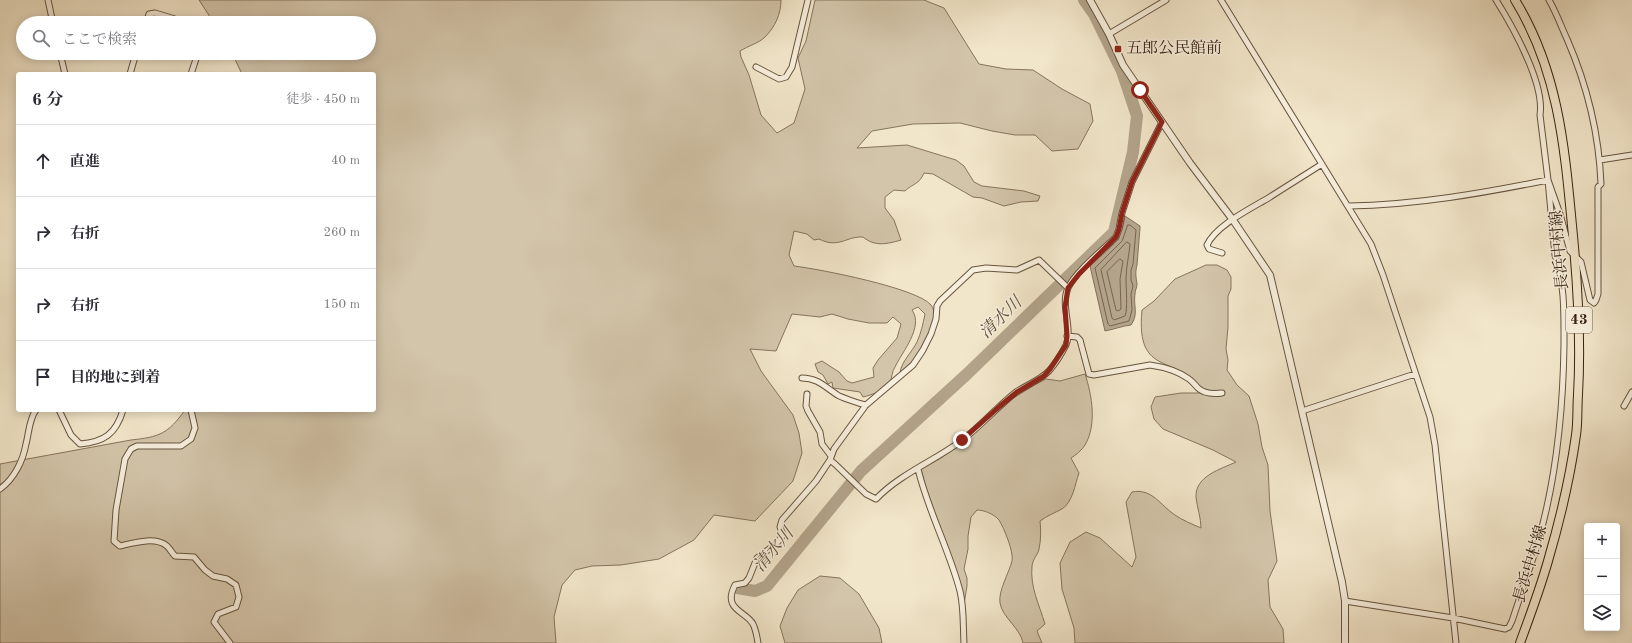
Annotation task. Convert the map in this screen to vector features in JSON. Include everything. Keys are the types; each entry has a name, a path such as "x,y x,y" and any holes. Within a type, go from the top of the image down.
{"main road":[{"name":"長浜中村線","path":"1515,0 1525,17 1542,56 1554,92 1562,133 1578,293 1579,372 1576,433 1565,496 1548,563 1520,643"}],"street":[{"path":"48,0 51,16"},
{"path":"756,67 779,80 786,77 792,68 808,0"},
{"path":"1090,0 1124,65 1190,163 1233,220 1270,275 1341,577 1345,601 1345,643"},
{"path":"1109,34 1166,0"},
{"path":"1221,0 1349,206 1371,244 1377,258 1430,417 1435,445 1456,643"},
{"path":"1345,601 1453,618 1501,629 1510,627 1536,548 1550,490 1558,445 1561,413 1564,327 1561,282 1559,267 1555,255 1540,116 1540,98 1529,62 1512,26 1496,0"},
{"path":"1548,180 1560,214 1570,251 1581,262 1590,300 1594,303 1598,294 1598,186 1601,184 1600,160 1593,113 1573,54 1549,0"},
{"path":"148,16 149,14 155,13 165,16"},
{"path":"62,60 65,72"},
{"path":"131,72 134,60"},
{"path":"193,72 196,60"},
{"path":"807,394 806,406 820,432 822,444 830,458 866,494 876,499 886,490 962,440 1017,392 1044,376 1066,345 1067,336 1065,307 1068,288 1079,274 1116,237 1132,182 1162,122"},
{"path":"1600,160 1632,155"},
{"path":"1222,253 1209,249 1207,245 1209,240 1216,233 1233,220 1322,164"},
{"path":"1349,206 1390,205 1497,191 1548,180"},
{"path":"758,643 753,624 745,615 736,609 733,604 732,590 735,585 745,583 749,578 757,558 777,544 783,535 780,527 782,520 816,481 834,449 866,405 913,365 931,334 936,319 937,306 974,270 986,268 1017,270 1039,260 1068,288"},
{"path":"1067,336 1077,337 1080,340 1089,374 1094,375 1150,365 1159,366 1189,378 1202,391 1213,394 1222,393"},
{"path":"1302,411 1415,374"},
{"path":"802,378 810,378 822,383 837,395 866,405"},
{"path":"1624,406 1632,392"},
{"path":"0,489 6,485 19,466 26,446 29,426 35,412"},
{"path":"60,412 71,435 80,444 102,441 109,435 121,418 122,412"},
{"path":"191,412 195,428 191,439 181,446 137,446 131,449 125,459 116,510 114,541 120,546 145,541 163,544 175,556 194,557 205,570 213,576 227,579 236,585 239,598 236,607 218,614 214,622 230,643"},
{"path":"918,469 923,489 950,558 960,593 964,643"}],"shaded area":[{"path":"199,0 781,0 779,15 769,33 760,41 740,51 761,115 777,133 794,123 805,89 798,58 806,41 815,0 924,0 944,8 979,64 1006,69 1033,70 1062,89 1090,104 1093,121 1078,149 1052,151 1035,135 1015,135 960,123 913,124 872,131 857,148 907,145 956,160 964,166 974,182 982,186 1024,191 1040,196 1038,201 1021,202 1004,206 982,198 973,197 933,174 924,173 918,182 905,191 894,190 885,197 885,208 894,220 901,240 881,244 872,242 863,237 857,237 832,243 819,239 814,240 807,234 794,231 789,255 794,266 867,280 907,292 931,305 934,310 934,317 930,332 923,347 916,358 900,373 904,361 917,342 922,328 925,314 918,307 912,310 915,317 914,332 894,369 890,382 882,390 863,397 860,392 833,388 832,382 828,384 823,375 818,372 815,364 822,361 839,372 847,381 852,383 874,377 873,368 897,338 901,324 893,317 887,323 869,323 832,314 820,317 792,314 776,351 750,349 761,371 793,415 799,433 802,453 793,481 755,521 714,515 694,540 659,559 621,565 592,566 575,570 562,585 554,617 556,643 0,643 0,464 156,436 168,429 184,412 376,412 376,72 241,72 235,60 376,60 376,16 209,16"},
{"path":"1206,265 1217,265 1227,270 1231,277 1231,289 1228,296 1226,349 1228,360 1227,370 1237,385 1249,396 1258,424 1262,447 1268,465 1270,511 1277,561 1268,580 1270,607 1283,629 1284,643 1075,643 1074,628 1062,589 1060,563 1070,542 1086,532 1100,538 1132,567 1136,557 1126,502 1132,492 1145,492 1155,498 1178,517 1201,528 1196,497 1200,484 1210,474 1236,462 1213,450 1163,429 1154,419 1151,407 1155,397 1181,393 1202,393 1193,380 1182,372 1152,356 1145,347 1142,332 1142,310 1154,301 1175,279"},
{"path":"1085,374 1090,391 1092,410 1089,437 1082,449 1071,458 1079,473 1069,502 1062,509 1040,521 1040,546 1032,566 1032,581 1045,624 1037,631 1042,643 1023,643 1019,633 1001,608 1000,603 1004,582 1011,566 1012,552 999,520 992,514 980,510 977,510 971,517 968,536 968,549 964,569 967,578 967,586 964,604 921,469 941,458 964,441 1012,399 1036,384 1046,379 1060,381"},
{"path":"820,576 840,578 859,594 879,628 882,643 785,643 780,626 787,608 798,590"}],"water":[{"path":"1125,216 1140,226 1136,273 1137,284 1135,293 1135,317 1131,325 1105,331 1090,266 1108,250 1117,239"}],"waterway":[{"name":"清水川","path":"737,588 755,591 767,586 861,471 967,374 1114,232 1133,152 1137,116 1122,71 1094,14 1084,0"}],"place":[{"name":"五郎公民館前","path":"1118,49"}],"route":[{"path":"962,440 1017,392 1044,376 1066,345 1067,336 1065,307 1068,288 1079,274 1116,237 1132,182 1162,122 1140,90"}]}
